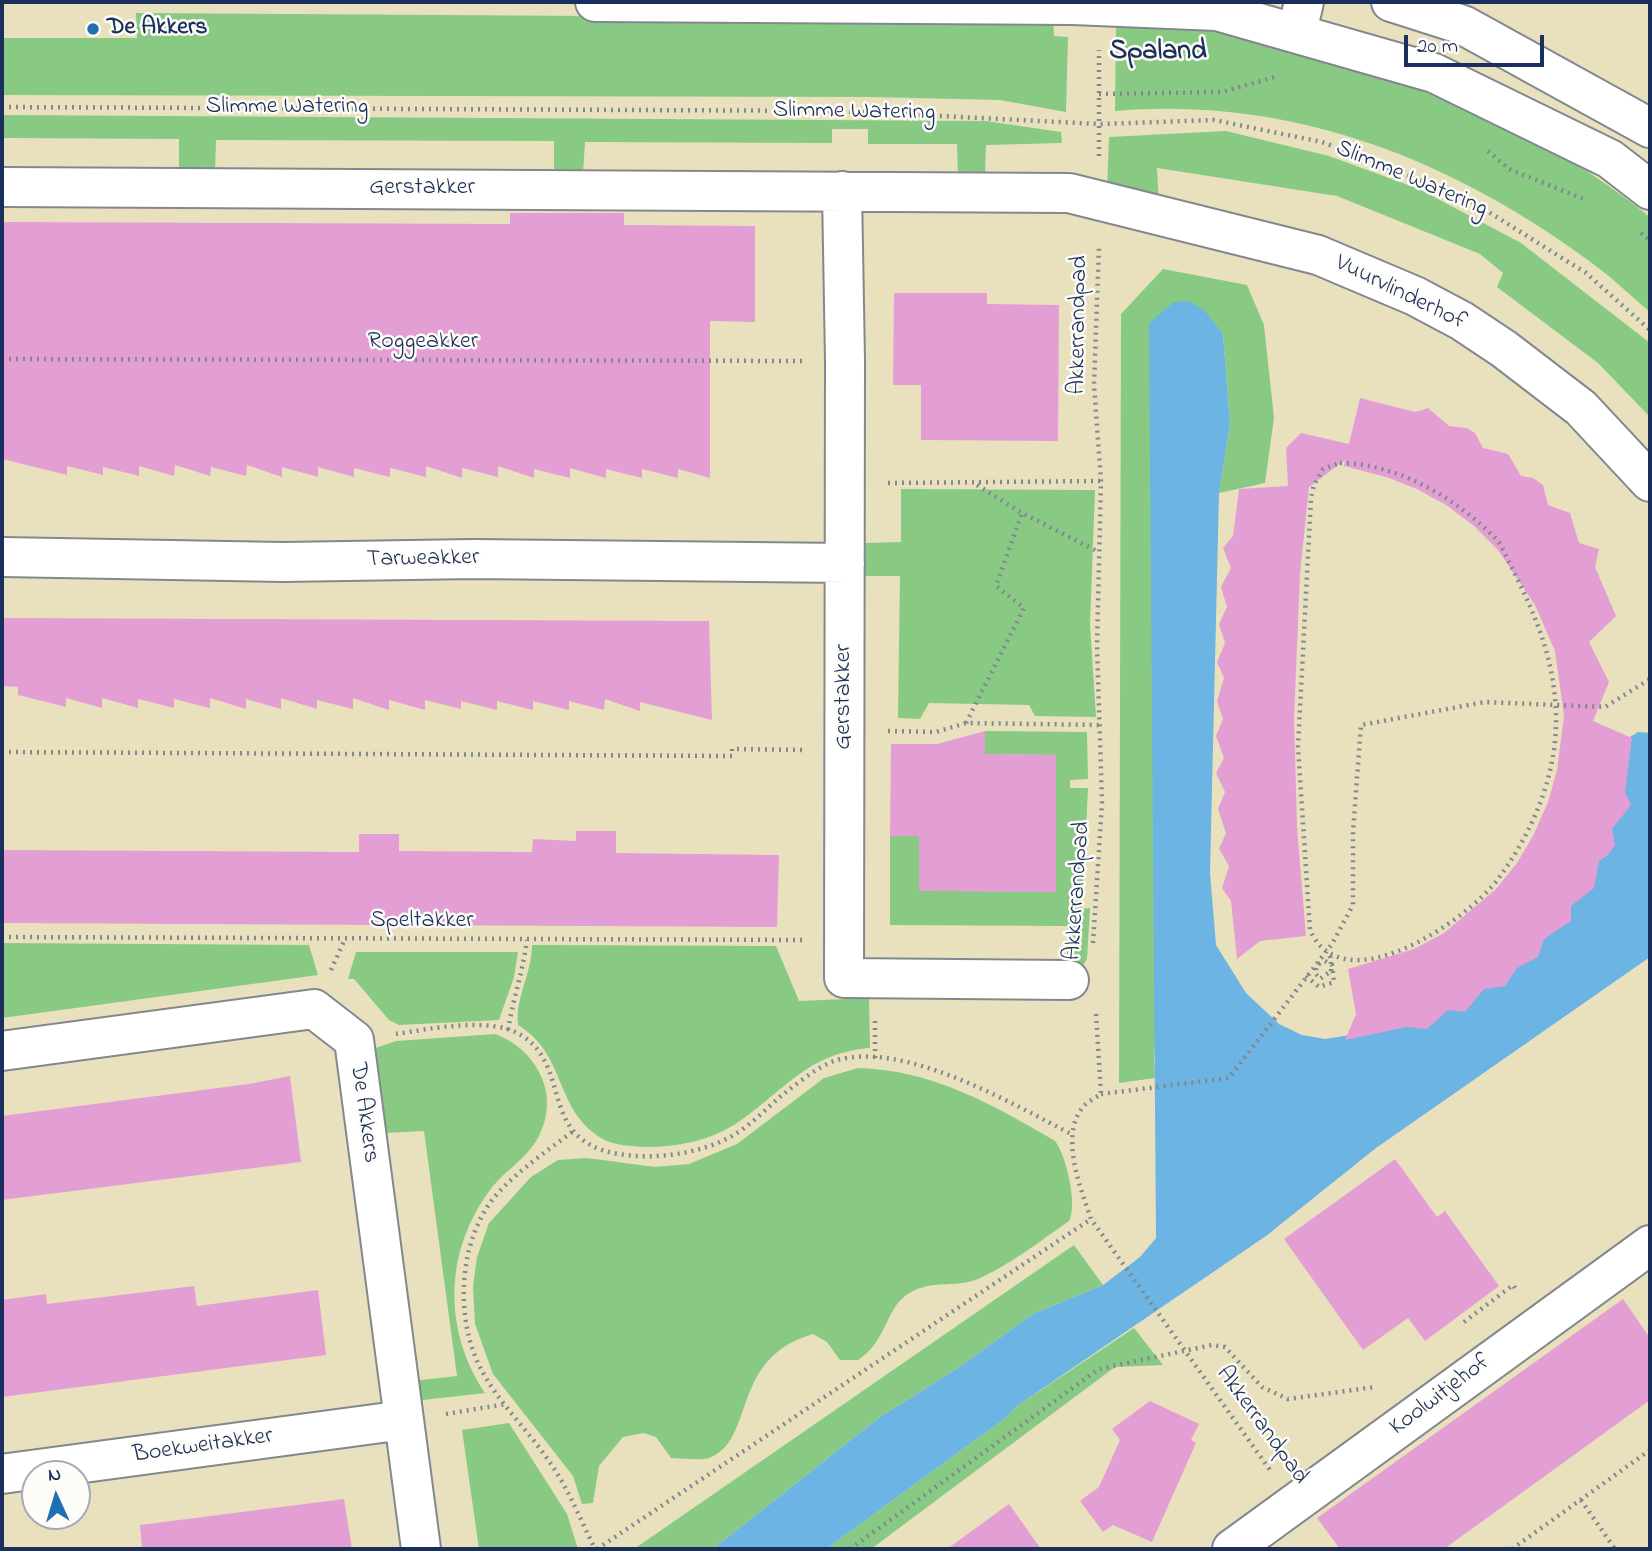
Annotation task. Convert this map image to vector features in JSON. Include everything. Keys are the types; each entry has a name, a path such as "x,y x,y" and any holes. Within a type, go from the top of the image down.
{"street":[{"path":"595,2 1099,6 1301,17 1434,73 1610,159 1650,190"},
{"path":"1391,2 1463,25 1650,128"},
{"name":"Gerstakker","path":"2,187 1069,193 1099,201"},
{"name":"Gerstakker","path":"842,191 845,361 844,978 1085,978"},
{"name":"Vuurvlinderhof","path":"1099,201 1318,255 1415,296 1462,321 1504,349 1581,408 1650,482"},
{"name":"Tarweakker","path":"2,557 283,562 473,559 845,563"},
{"name":"De Akkers","path":"2,1051 314,1009 354,1041 421,1549"},
{"name":"Koolwitjehof","path":"1232,1549 1650,1245"},
{"name":"Boekweitakker","path":"2,1474 404,1420"}],"path":[{"name":"Akkerrandpad","path":"1099,6 1099,201 1094,386 1101,481 1099,552 1102,803 1085,978 1099,1035 1101,1094"},
{"path":"1099,94 1222,92 1290,72"},
{"name":"Slimme Watering","path":"2,107 840,111 1099,124 1214,120 1322,142 1468,199 1587,272 1650,330"},
{"path":"1481,144 1509,169 1591,202"},
{"path":"1637,231 1650,240"},
{"name":"Roggeakker","path":"2,359 845,361"},
{"path":"1306,975 1318,987 1326,987 1334,982 1332,965 1325,961 1317,965 1315,973 1320,979 1327,977 1331,971 1331,958 1315,943 1310,930 1298,747 1311,498 1314,485 1323,469 1340,463 1365,463 1407,478 1460,508 1499,542 1537,618 1552,665 1556,715 1544,796 1528,834 1497,881 1451,925 1391,954 1356,961 1331,958"},
{"path":"845,483 1101,481"},
{"path":"975,483 1022,513 1099,552"},
{"path":"966,723 1024,608 996,586 1022,513"},
{"path":"354,1041 468,1026 508,1030 522,1035 543,1056 572,1132 584,1144 619,1154 661,1155 704,1149 733,1136 804,1078 835,1061 875,1058 907,1062 972,1084 1073,1135 1082,1107 1101,1094 1229,1078 1332,944 1353,905 1353,832 1361,725 1485,702 1605,707 1650,679"},
{"path":"2,752 732,756 732,749 936,732 966,723 1100,725"},
{"name":"Speltakker","path":"2,937 842,940"},
{"path":"508,1030 514,996 523,972 527,940"},
{"path":"572,1132 526,1167 498,1194 482,1215 468,1252 464,1291 467,1329 481,1369 552,1466 596,1549 1091,1219"},
{"name":"Akkerrandpad","path":"1073,1135 1078,1179 1091,1219 1296,1504"},
{"path":"850,1549 1099,1368 1212,1345 1225,1347 1262,1387 1288,1399 1373,1389"},
{"path":"404,1420 506,1405"},
{"path":"1512,1549 1650,1450"},
{"path":"1581,1500 1615,1549"}],"green space":[{"path":"136,13 1053,19 1054,36 1068,37 1066,112 1000,100 868,97 2,95 2,38 137,38"},
{"path":"1116,23 1223,32 1352,64 1443,96 1529,136 1611,187 1650,217 1650,312 1594,264 1532,222 1478,190 1421,163 1363,141 1303,124 1242,113 1179,109 1115,111"},
{"path":"2,115 986,121 1061,132 1062,143 986,145 985,176 958,177 957,144 868,144 868,129 832,129 832,143 585,142 583,174 554,174 554,141 216,140 215,173 179,172 179,139 2,138"},
{"path":"1226,131 1329,156 1419,189 1521,243 1650,343 1650,417 1598,363 1497,287 1503,273 1480,254 1337,196 1157,168 1159,203 1107,191 1109,137"},
{"path":"1163,269 1247,285 1264,325 1274,418 1265,483 1219,493 1230,423 1223,334 1154,1056 1155,1078 1119,1083 1121,314"},
{"path":"901,489 1095,490 1090,625 1096,717 1035,716 1029,705 929,703 920,719 898,718 900,576 862,576 862,543 901,542"},
{"path":"985,731 1087,732 1088,779 1070,780 1070,788 1088,788 1083,891 1070,893 1070,900 1082,900 1082,909 1090,908 1087,959 1078,973 1067,975 1067,926 890,925 890,836 919,836 1055,892 1056,755 985,754"},
{"path":"2,943 309,945 318,975 2,1018"},
{"path":"532,945 776,946 799,1001 869,998 870,1048 848,1051 812,1066 734,1125 714,1135 692,1142 658,1147 612,1143 586,1126 575,1112 545,1051 534,1037 518,1025 519,1005"},
{"path":"356,952 518,952 514,977 499,1020 399,1025 389,1020 354,979 348,979"},
{"path":"495,1034 510,1041 533,1062 546,1089 547,1104 545,1120 534,1144 490,1190 475,1214 457,1265 454,1291 456,1317 471,1369 485,1393 414,1401 412,1381 457,1376 424,1131 384,1133 373,1049 396,1041"},
{"path":"858,1068 911,1075 961,1091 1055,1141 1070,1180 1072,1204 1069,1221 1013,1260 978,1279 923,1287 905,1296 893,1310 874,1345 858,1360 840,1360 827,1342 813,1334 786,1346 768,1361 756,1379 733,1435 724,1449 709,1458 671,1458 656,1437 644,1433 623,1437 599,1466 593,1503 582,1504 573,1476 493,1374 475,1324 473,1287 477,1257 489,1223 531,1177 558,1160 587,1158 655,1167 689,1164 737,1144 824,1078"},
{"path":"1074,1245 1103,1285 1033,1314 955,1370 880,1417 713,1549 634,1549"},
{"path":"1134,1328 1163,1365 1115,1367 871,1549 826,1549 1004,1419 1017,1406"},
{"path":"509,1423 567,1514 578,1549 479,1549 462,1430"}],"water":[{"path":"1188,301 1204,310 1223,334 1230,423 1219,493 1210,873 1216,945 1246,993 1279,1024 1302,1035 1325,1039 1395,1028 1620,793 1630,737 1638,732 1650,733 1650,957 1376,1148 1266,1236 1017,1406 1004,1419 826,1549 713,1549 880,1417 955,1370 1033,1314 1103,1285 1140,1257 1156,1238 1149,323 1174,302"}],"building":[{"path":"510,213 624,213 624,225 755,226 755,322 710,321 710,478 678,469 678,478 642,469 642,478 606,469 606,478 570,468 570,478 534,469 534,478 498,466 498,477 462,468 462,478 426,466 426,477 390,468 390,477 354,468 354,477 318,467 318,477 282,467 282,477 247,465 246,476 211,467 210,476 175,465 174,476 139,466 139,476 103,467 103,475 67,466 67,475 2,459 2,222 510,224"},
{"path":"894,293 987,293 987,304 1059,305 1058,441 921,440 921,385 893,385"},
{"path":"1360,398 1415,412 1428,408 1449,426 1467,428 1475,433 1483,448 1508,454 1521,476 1533,478 1543,485 1548,505 1570,513 1579,543 1599,549 1595,567 1616,616 1589,642 1609,682 1593,721 1632,738 1625,792 1631,805 1612,829 1615,845 1608,855 1599,861 1594,888 1571,906 1571,921 1544,939 1538,957 1517,968 1505,986 1484,989 1465,1012 1448,1010 1427,1029 1407,1027 1345,1040 1356,1014 1348,969 1414,949 1444,933 1496,889 1517,863 1548,802 1557,770 1564,716 1555,651 1535,605 1498,550 1474,526 1446,505 1417,489 1386,477 1344,466 1345,460 1309,487 1300,574 1294,719 1297,827 1306,936 1260,941 1237,959 1231,901 1222,888 1229,866 1219,849 1226,833 1218,809 1225,792 1216,773 1224,758 1216,736 1223,719 1217,701 1224,678 1217,662 1225,643 1219,624 1227,607 1221,587 1231,568 1223,548 1233,536 1239,489 1288,486 1286,448 1301,433 1349,444"},
{"path":"2,618 709,621 712,720 640,702 640,711 605,699 604,710 569,701 569,710 533,701 533,710 497,701 497,710 461,701 461,709 425,700 425,710 389,700 389,710 353,698 353,709 317,700 317,709 281,698 281,709 246,699 246,709 210,698 210,708 174,699 174,708 138,699 138,708 102,698 102,708 66,698 66,707 18,695 18,687 2,686"},
{"path":"985,731 985,754 1056,755 1056,892 919,891 919,836 890,836 891,744 937,744"},
{"path":"576,831 616,831 616,853 779,855 777,927 2,923 2,850 359,852 359,834 399,834 399,851 532,852 533,839 576,841"},
{"path":"290,1076 301,1162 2,1200 2,1116 249,1084"},
{"path":"1395,1159 1437,1217 1445,1211 1499,1286 1425,1341 1408,1318 1363,1350 1284,1239"},
{"path":"194,1286 197,1306 318,1290 326,1355 2,1397 2,1300 46,1294 47,1304"},
{"path":"1623,1299 1650,1338 1650,1400 1444,1549 1340,1549 1317,1518"},
{"path":"1150,1401 1199,1424 1191,1440 1196,1443 1152,1542 1113,1525 1103,1532 1080,1501 1099,1487 1120,1440 1112,1429"},
{"path":"344,1499 352,1549 142,1549 140,1525"},
{"path":"1009,1504 1041,1549 947,1549"}],"place":[{"name":"De Akkers","path":"93,29"}],"district":[{"name":"Spaland","path":"1158,53"}]}
